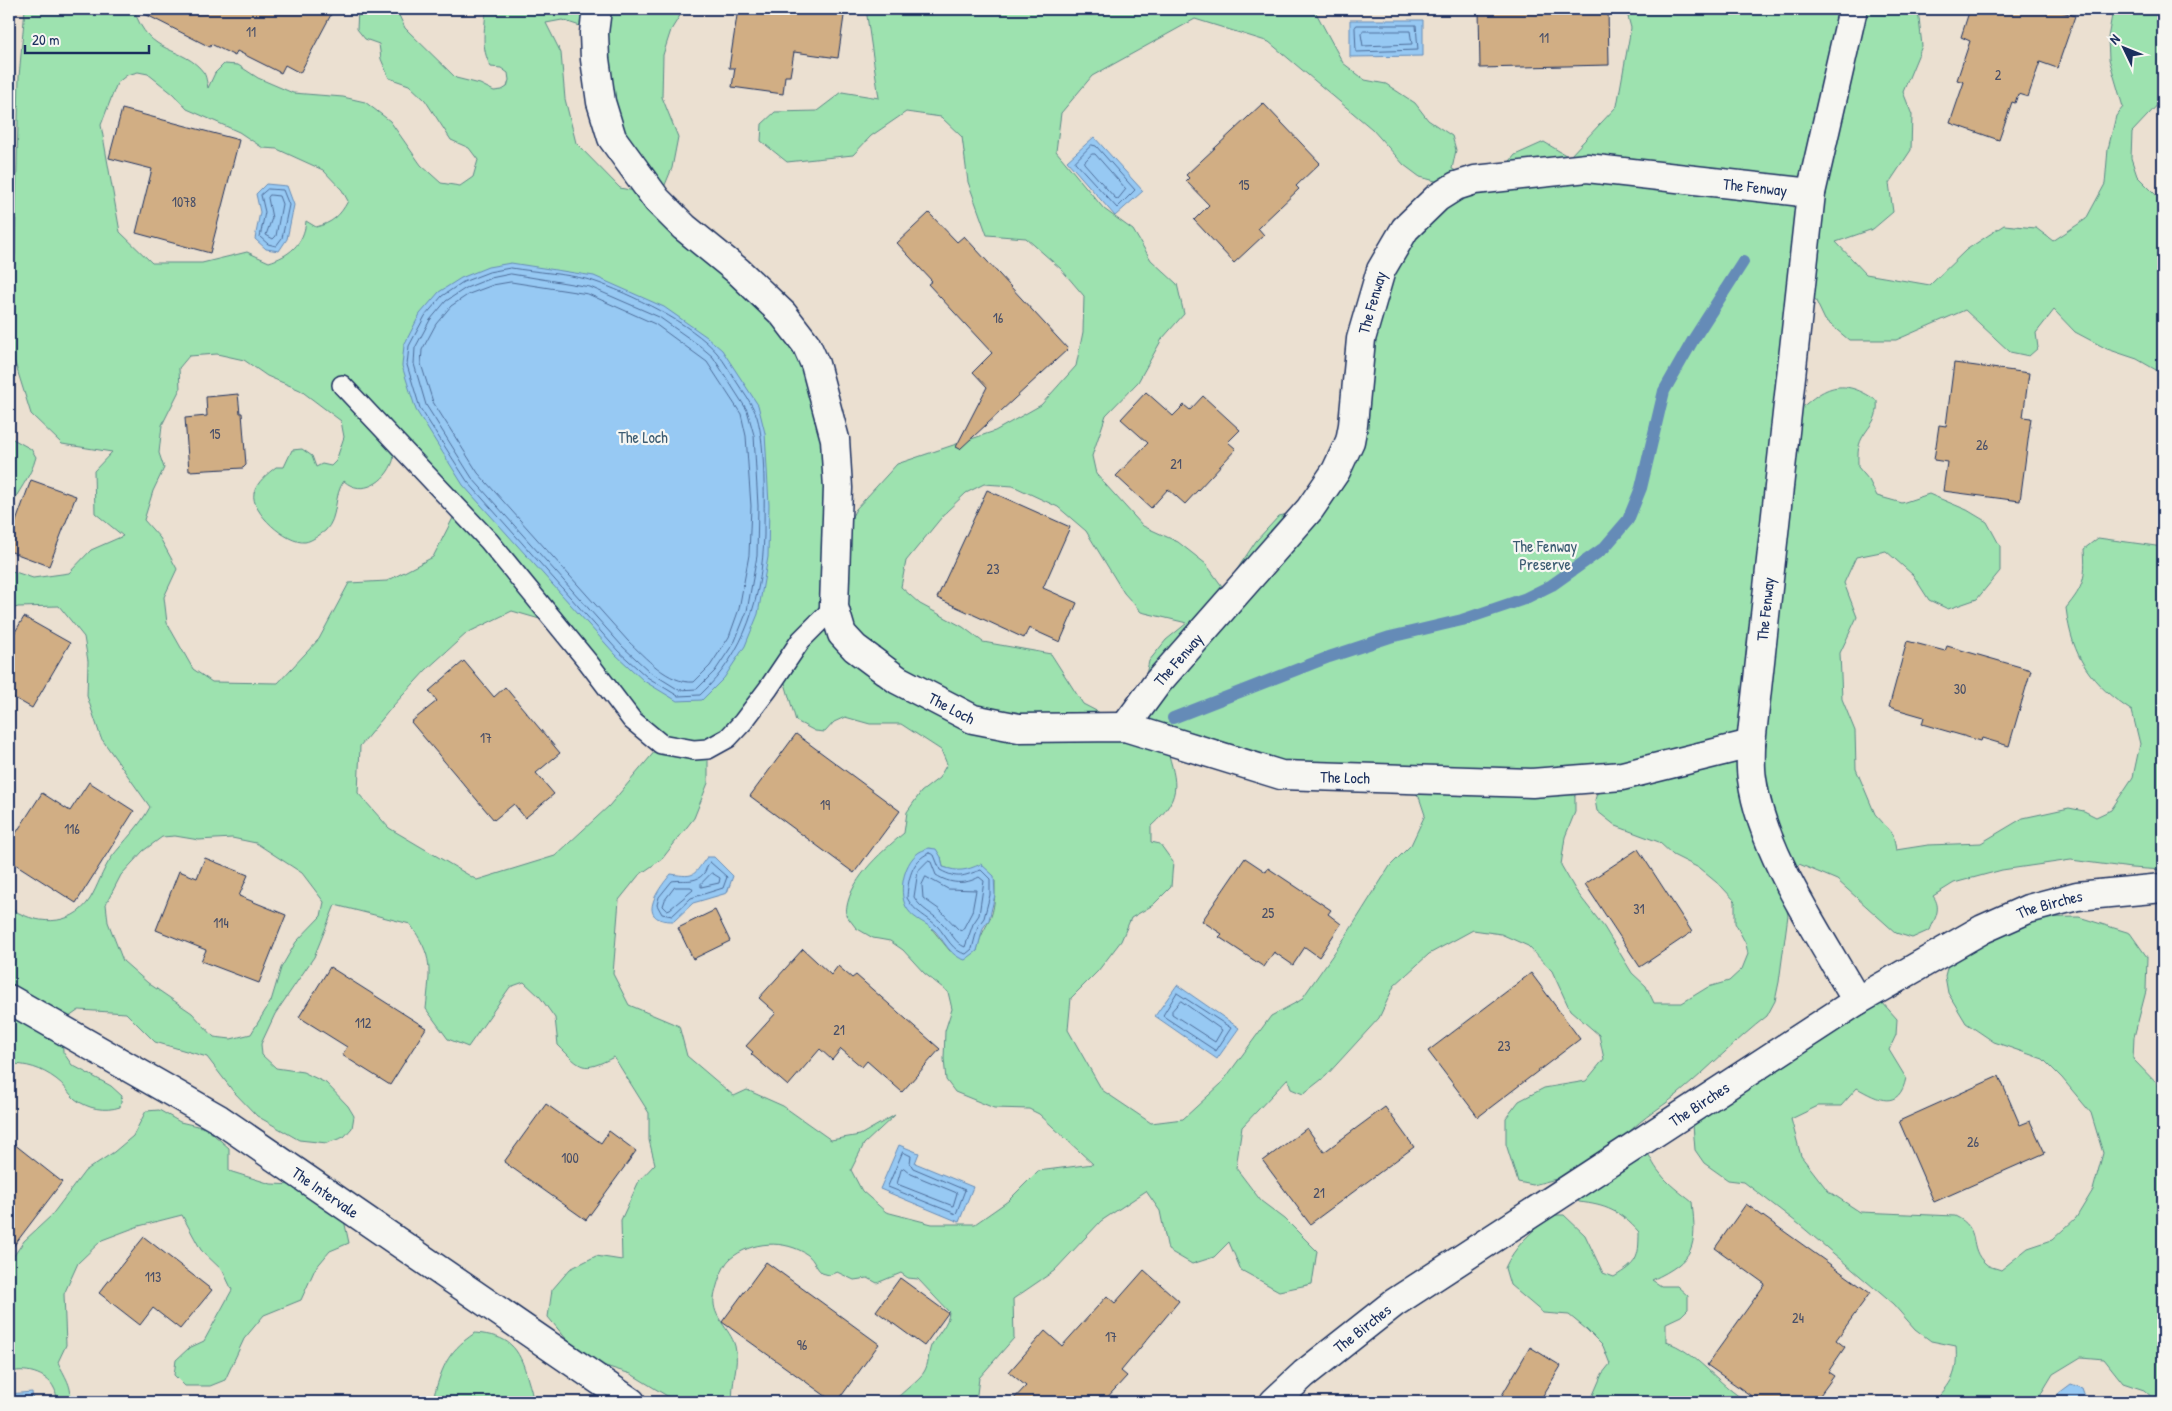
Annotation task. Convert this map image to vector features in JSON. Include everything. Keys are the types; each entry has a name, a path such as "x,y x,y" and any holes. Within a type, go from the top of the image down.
{"street":[{"name":"The Loch","path":"597,9 594,33 595,59 602,102 612,138 657,200 684,227 738,271 783,314 806,344 815,364 835,439 838,488 834,607 842,634 855,648 898,680 972,719 1019,728 1125,727 1281,775 1532,783 1622,776 1751,744"},
{"name":"The Fenway","path":"1853,9 1811,193 1751,744 1751,778 1759,812 1784,873 1857,1001"},
{"name":"The Fenway","path":"1125,727 1158,682 1310,509 1336,471 1351,433 1361,339 1381,270 1405,229 1437,198 1456,186 1475,180 1587,168 1811,193"},
{"name":"The Birches","path":"1274,1402 1304,1374 1394,1303 1857,1001 1983,929 2028,909 2077,896 2163,888"},
{"name":"The Intervale","path":"9,999 234,1128 631,1402"}],"lane":[{"path":"342,385 490,541 588,662 632,720 661,744 694,750 708,749 728,738 743,722 768,689 801,640 834,607"}],"green space":[{"name":"The Fenway Preserve","path":"25,9 134,9 140,24 157,43 196,64 205,74 208,88 215,73 224,64 238,65 258,78 293,93 343,97 365,102 390,121 421,165 441,183 460,186 473,177 478,160 469,148 451,140 425,100 409,85 389,78 381,59 379,44 365,39 357,29 358,9 396,9 405,28 456,78 480,84 494,91 507,87 509,80 508,73 501,68 491,67 485,53 486,9 684,9 671,30 663,55 662,97 678,137 672,168 660,197 815,364 837,544 856,509 897,464 995,431 1041,405 1076,366 1083,332 1084,296 1061,269 1026,238 987,235 968,182 962,137 941,117 906,112 871,136 853,155 787,162 761,141 762,124 775,112 817,111 842,92 879,98 866,9 1314,9 1343,63 1365,80 1386,84 1415,103 1428,120 1452,136 1456,150 1452,169 1475,180 1496,178 1515,155 1544,142 1569,157 1617,106 1631,28 1626,9 1918,9 1922,46 1903,92 1912,115 1911,150 1889,183 1893,212 1873,229 1836,242 1866,274 1930,285 1966,250 2004,225 2036,228 2053,241 2086,219 2105,184 2108,149 2116,116 2123,107 2109,59 2108,38 2113,9 2163,9 2163,99 2132,132 2131,158 2137,176 2163,202 2163,374 2137,359 2107,349 2075,332 2054,310 2036,333 2038,348 2029,356 2010,352 1965,310 1896,340 1849,340 1825,320 1815,299 1798,309 1786,422 1808,402 1828,389 1839,387 1863,392 1877,401 1877,412 1860,441 1858,467 1869,480 1877,496 1902,503 1929,494 1967,510 1987,522 2000,546 2000,571 1977,599 1948,609 1929,600 1913,575 1886,551 1856,557 1844,583 1857,617 1840,653 1842,699 1855,731 1856,769 1875,814 1893,834 1896,850 1928,845 1981,843 2023,818 2069,808 2084,811 2096,817 2111,810 2133,777 2140,744 2132,711 2105,691 2086,668 2073,641 2066,608 2077,594 2084,575 2084,549 2098,538 2163,547 2163,870 2071,860 2002,870 1954,883 1933,896 1936,900 1937,909 1936,917 1930,930 1912,938 1896,933 1837,880 1799,864 1789,881 1785,903 1788,915 1779,982 1775,1001 1767,1016 1678,1094 1632,1129 1620,1144 1631,1144 1647,1151 1663,1177 1692,1202 1694,1230 1690,1250 1677,1266 1652,1280 1661,1286 1677,1286 1688,1296 1688,1309 1681,1316 1666,1323 1666,1342 1687,1352 1727,1387 1748,1402 1651,1402 1644,1397 1631,1402 1590,1402 1602,1374 1610,1364 1603,1346 1569,1315 1543,1313 1510,1285 1505,1268 1513,1253 1551,1215 1564,1215 1585,1235 1603,1273 1614,1277 1628,1268 1635,1259 1639,1232 1612,1210 1579,1202 1567,1189 1564,1177 1533,1185 1518,1182 1506,1144 1506,1118 1519,1101 1544,1088 1586,1081 1604,1059 1599,1035 1570,1010 1552,971 1528,946 1501,934 1473,930 1429,954 1394,986 1379,1018 1326,1076 1303,1094 1291,1089 1288,1078 1242,1127 1236,1168 1261,1201 1285,1219 1317,1251 1312,1284 1279,1291 1241,1270 1229,1242 1214,1257 1192,1264 1168,1250 1160,1211 1146,1191 1101,1221 1054,1271 1013,1299 1014,1338 979,1378 976,1402 893,1402 924,1372 931,1346 945,1325 949,1312 918,1279 908,1278 901,1273 877,1283 868,1278 854,1280 837,1272 829,1275 822,1273 808,1255 799,1250 779,1244 768,1244 748,1249 730,1259 724,1266 716,1288 714,1305 718,1317 735,1346 736,1361 732,1395 733,1402 677,1402 631,1374 599,1364 567,1340 548,1317 552,1290 570,1269 596,1256 622,1260 621,1220 639,1181 655,1164 649,1140 649,1113 614,1057 589,1067 583,1066 572,1059 558,1045 555,1018 540,997 524,982 510,987 468,1047 448,1039 426,1009 429,983 427,955 410,924 335,905 314,957 275,1014 261,1044 262,1055 276,1068 303,1072 326,1083 348,1106 354,1116 352,1128 344,1137 327,1143 299,1140 257,1116 233,1091 207,1057 155,1042 126,1013 79,1010 69,1017 62,1035 63,1052 72,1065 111,1086 122,1096 120,1107 103,1109 85,1105 75,1099 59,1081 45,1072 28,1066 9,1064 9,907 19,913 41,920 52,921 73,915 90,899 111,858 137,827 150,807 101,738 87,696 88,661 84,637 59,606 18,607 9,610 9,570 33,578 69,573 91,550 123,536 95,513 94,471 112,452 62,444 31,414 9,344 9,301 15,253 19,77","holes":["1195,19 1269,42 1372,129 1404,165 1420,177 1455,186 1374,290 1336,471 1310,509 1279,516 1256,541 1224,589 1206,564 1178,542 1143,526 1096,474 1092,456 1106,415 1138,382 1162,339 1184,314 1177,284 1151,260 1133,230 1104,209 1056,151 1061,113 1092,76","562,20 580,26 597,59 630,165 654,195 620,188 576,143 565,99 561,53 546,23","138,72 148,74 173,94 187,109 239,132 263,148 277,149 323,170 342,190 348,201 339,215 327,223 316,227 306,221 302,236 294,248 283,256 269,262 247,252 202,263 152,263 120,232 101,125 117,83 127,75","217,354 244,360 267,376 300,390 341,421 344,437 336,461 331,466 322,464 316,467 312,456 302,449 292,450 284,467 276,467 263,478 255,489 254,501 258,509 271,525 289,538 305,542 325,531 332,520 338,493 344,481 358,488 366,487 373,485 385,475 393,461 389,437 454,516 433,557 387,581 349,583 319,639 278,683 212,682 193,669 167,623 164,597 177,569 160,538 144,520 153,491 164,468 159,453 162,425 180,389 179,368 189,356","984,484 1013,486 1058,507 1086,531 1124,593 1141,612 1187,623 1166,640 1149,661 1139,707 1125,726 1083,704 1051,654 983,642 963,627 920,604 901,587 906,561 946,512 966,493","512,611 557,624 661,744 609,806 555,856 477,880 389,828 358,793 360,746 426,670 467,633","785,683 796,721 815,731 825,732 834,722 845,717 870,724 901,724 941,750 947,764 939,778 921,792 907,812 904,833 875,859 858,880 852,891 846,915 856,928 873,938 890,941 903,950 924,973 948,992 952,1009 945,1031 944,1059 946,1080 955,1092 994,1108 1029,1109 1039,1114 1093,1164 1038,1171 1008,1201 975,1224 932,1224 886,1212 862,1191 851,1170 864,1144 895,1115 860,1135 831,1140 783,1106 747,1090 734,1096 687,1056 679,1026 629,1005 613,974 619,900 639,875 662,859 694,818 708,783 708,760 695,750 743,722 771,685","1165,740 1281,775 1404,779 1419,797 1425,815 1411,845 1390,866 1346,936 1301,1000 1271,1016 1221,1084 1183,1119 1151,1123 1102,1090 1068,1030 1071,998 1098,971 1121,941 1131,918 1153,905 1171,887 1173,862 1160,844 1151,842 1151,826 1169,805 1175,786","1562,781 1599,786 1595,800 1597,811 1616,826 1659,842 1673,855 1699,868 1722,887 1735,901 1735,923 1746,944 1748,954 1742,969 1729,981 1708,987 1682,1003 1654,1003 1646,986 1632,973 1604,927 1576,891 1561,865 1565,837 1575,812 1575,795","175,836 199,840 232,838 256,843 302,873 324,902 321,916 296,942 281,968 271,1001 251,1034 231,1039 214,1037 192,1013 148,983 123,961 108,922 106,904 121,875 143,851 162,837","941,857 943,867 962,872 972,868 995,881 992,912 980,939 977,951 950,951 927,923"]},
{"path":"11,438 31,449 36,457 31,471 9,510 9,439"},
{"path":"2079,917 2130,933 2147,957 2146,991 2134,1037 2133,1059 2163,1090 2163,1402 2157,1402 2144,1390 2123,1383 2104,1359 2081,1357 2053,1374 2036,1402 1933,1402 1945,1389 1955,1371 1956,1346 1931,1341 1915,1329 1893,1304 1800,1225 1744,1182 1728,1180 1704,1163 1695,1150 1693,1125 1702,1102 1794,1031 1811,1014 1826,1008 1881,1001 1897,1019 1896,1035 1889,1050 1906,1078 1903,1088 1893,1099 1887,1100 1880,1099 1857,1088 1841,1106 1818,1106 1791,1119 1801,1156 1828,1191 1860,1212 1955,1216 1964,1221 1972,1232 1980,1258 1987,1265 2001,1270 2028,1248 2052,1240 2076,1218 2093,1190 2103,1153 2091,1113 2062,1078 2043,1059 1994,1042 1966,1023 1948,993 1945,976 1948,964 2016,918"},
{"path":"159,1110 180,1122 206,1128 229,1148 229,1171 271,1184 297,1185 344,1220 349,1243 330,1251 315,1269 301,1300 264,1315 244,1339 225,1380 210,1386 185,1386 174,1375 176,1360 189,1348 204,1341 232,1290 223,1271 201,1250 182,1215 139,1226 102,1240 78,1263 64,1294 66,1345 58,1362 71,1392 69,1402 60,1402 51,1383 46,1378 28,1371 9,1373 9,1263 24,1241 51,1216 85,1171 114,1152 133,1136 146,1111"},
{"path":"475,1333 496,1337 511,1345 525,1368 533,1402 432,1402 446,1363 457,1348"}],"water":[{"path":"1350,20 1423,20 1423,56 1350,57"},
{"path":"1094,137 1143,191 1115,216 1067,161"},
{"path":"266,184 287,186 294,205 287,239 279,251 266,249 255,239 260,212 256,194"},
{"name":"The Loch","path":"511,263 594,276 664,307 707,337 722,350 758,405 765,433 769,505 768,557 758,614 745,646 724,678 702,700 677,701 644,681 615,654 463,485 416,410 402,366 404,345 420,314 439,292 461,278 488,267"},
{"path":"928,848 936,849 941,857 943,867 962,870 981,864 994,876 995,895 989,920 983,928 977,951 965,960 955,955 935,931 914,916 905,904 902,888 905,872 913,858 919,852"},
{"path":"707,857 714,857 733,876 727,893 693,903 674,921 662,920 655,916 652,911 656,896 671,874 686,876 694,874"},
{"path":"1177,985 1239,1028 1217,1059 1155,1016"},
{"path":"899,1145 919,1153 915,1163 973,1187 959,1222 880,1189"},
{"path":"2071,1384 2082,1388 2087,1402 2056,1402 2059,1393"},
{"path":"32,1392 33,1402 9,1402 9,1394"}],"building":[{"path":"135,9 334,9 300,73 285,65 281,73 237,51 235,56 211,44 210,47"},
{"path":"738,9 845,9 838,58 794,52 790,76 785,76 783,94 732,87 735,68 729,68"},
{"path":"1479,9 1608,9 1609,65 1480,68"},
{"path":"1970,9 2054,9 2075,16 2057,68 2040,62 2028,97 2018,94 2015,103 2012,102 1999,140 1950,123 1964,82 1957,80 1970,41 1961,37"},
{"path":"1263,103 1320,163 1296,186 1299,189 1258,228 1264,235 1234,263 1194,220 1209,205 1186,181 1189,178 1186,175"},
{"path":"122,109 239,140 210,253 136,233 152,169 109,158"},
{"path":"929,213 957,242 964,236 1068,349 960,449 956,447 987,387 973,372 992,353 928,284 932,281 897,243"},
{"path":"1954,363 2029,373 2023,417 2031,418 2020,501 1943,491 1947,462 1934,460 1939,425 1946,426"},
{"path":"1146,392 1173,416 1184,405 1190,410 1203,396 1240,430 1228,442 1236,449 1185,504 1168,489 1151,508 1116,476 1148,443 1121,419"},
{"path":"238,394 240,413 242,413 246,465 243,468 189,471 185,418 207,416 206,397"},
{"path":"31,480 76,496 49,566 9,551 9,541"},
{"path":"987,490 1070,527 1043,588 1077,603 1060,642 1029,628 1024,638 937,598"},
{"path":"24,617 70,643 32,708 9,695 9,642"},
{"path":"1907,641 1945,651 1947,646 2031,670 2009,746 1982,738 1981,741 1922,724 1924,717 1889,707"},
{"path":"464,661 494,697 505,687 560,753 536,773 554,794 525,818 514,804 494,820 411,722 437,701 429,691"},
{"path":"796,734 900,811 854,873 750,796"},
{"path":"89,782 134,811 76,903 9,860 9,844 42,793 70,811"},
{"path":"1638,849 1692,932 1640,967 1585,884"},
{"path":"205,858 248,875 239,896 286,915 259,983 201,961 206,950 156,930 179,871 197,878"},
{"path":"1245,858 1266,872 1268,868 1331,910 1328,914 1341,924 1319,957 1305,947 1293,965 1274,952 1264,967 1219,937 1222,934 1202,921"},
{"path":"715,910 730,941 693,959 678,928"},
{"path":"803,949 831,975 838,966 852,978 856,975 940,1049 902,1092 867,1061 862,1067 841,1049 832,1060 820,1049 788,1086 751,1054 753,1052 746,1046 776,1013 759,998"},
{"path":"330,967 426,1028 390,1085 342,1055 347,1047 299,1017"},
{"path":"1531,973 1580,1039 1478,1117 1428,1051"},
{"path":"1999,1076 2020,1125 2030,1121 2045,1153 1934,1202 1899,1121"},
{"path":"546,1104 601,1143 609,1131 636,1151 586,1220 504,1162"},
{"path":"1385,1107 1414,1147 1310,1224 1263,1161 1307,1128 1324,1152"},
{"path":"9,1140 62,1182 9,1252"},
{"path":"1746,1204 1870,1293 1836,1340 1845,1347 1828,1372 1834,1376 1815,1402 1760,1402 1707,1365 1765,1284 1715,1248"},
{"path":"144,1237 212,1290 180,1329 153,1308 140,1325 99,1293"},
{"path":"766,1262 879,1344 837,1402 834,1402 722,1322"},
{"path":"1144,1270 1179,1301 1121,1371 1127,1376 1103,1402 1011,1402 1026,1386 1009,1372 1045,1331 1062,1346 1107,1296 1115,1303"},
{"path":"900,1278 948,1313 924,1346 876,1311"},
{"path":"1530,1347 1561,1366 1539,1402 1498,1402"}],"waterway":[{"path":"1173,718 1329,657 1390,637 1462,620 1524,599 1552,585 1604,548 1628,520 1641,488 1664,391 1693,340 1743,262"}]}
